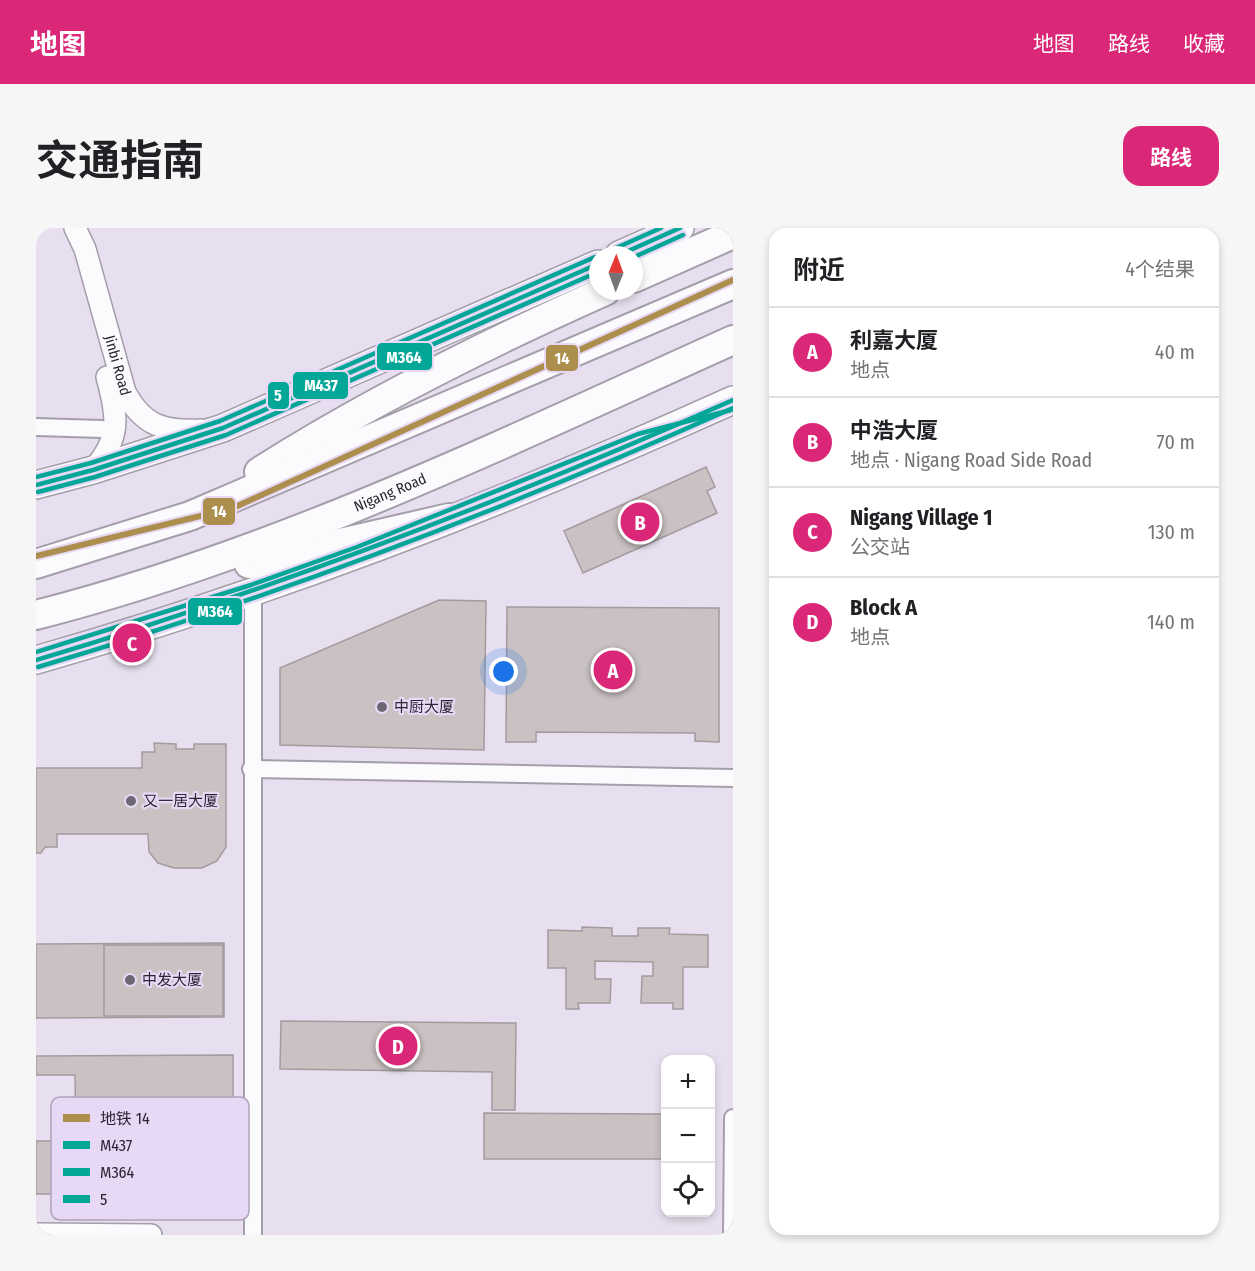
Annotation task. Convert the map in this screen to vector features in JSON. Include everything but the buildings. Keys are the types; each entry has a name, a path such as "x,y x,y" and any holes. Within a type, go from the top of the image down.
{"highway":[{"path":"643,274 733,234"},
{"path":"36,564 190,516 733,285"},
{"path":"190,516 331,428 490,342 589,298"},
{"name":"Nigang Road","path":"36,615 173,574 277,538 367,502 733,340"},
{"path":"173,574 257,562 449,518"}],"main road":[{"path":"637,246 669,230"},
{"path":"36,485 93,470 223,428 589,268"},
{"path":"36,660 253,592 449,518 641,441 733,400"},
{"path":"641,441 733,417"}],"street":[{"name":"Jinbi Road","path":"62,228 75,252 115,406 112,443 93,470"},
{"name":"Jinbi Road","path":"75,228 86,249 121,380 133,406 146,421 175,430 223,428"},
{"path":"36,427 102,429"},
{"path":"253,592 251,769 253,1235"},
{"path":"251,769 733,778"},
{"path":"732,1235 733,1118"},
{"path":"36,1234 151,1235"}],"metro line":[{"name":"14","path":"36,556 233,508 733,280"}],"transit line":[{"name":"5","path":"620,246 661,228"},
{"name":"M437","path":"639,246 680,228"},
{"name":"M364","path":"643,253 683,235"},
{"name":"5","path":"36,477 91,463 220,421 589,260"},
{"name":"M437","path":"36,485 93,470 223,428 589,268"},
{"name":"M364","path":"38,492 95,477 226,435 589,276"},
{"name":"M437","path":"36,660 214,604 389,541 562,473 733,400"},
{"name":"M364","path":"38,667 215,611 390,549 562,481 733,408"},
{"name":"5","path":"36,652 251,585 357,547 638,434 731,410"}],"place":[{"name":"中浩大厦","path":"640,522"},
{"name":"Nigang Village 1","path":"132,643"},
{"name":"利嘉大厦","path":"613,670"},
{"name":"中厨大厦","path":"382,707"},
{"name":"又一居大厦","path":"131,801"},
{"name":"中发大厦","path":"130,980"},
{"name":"Block A","path":"398,1046"}]}
